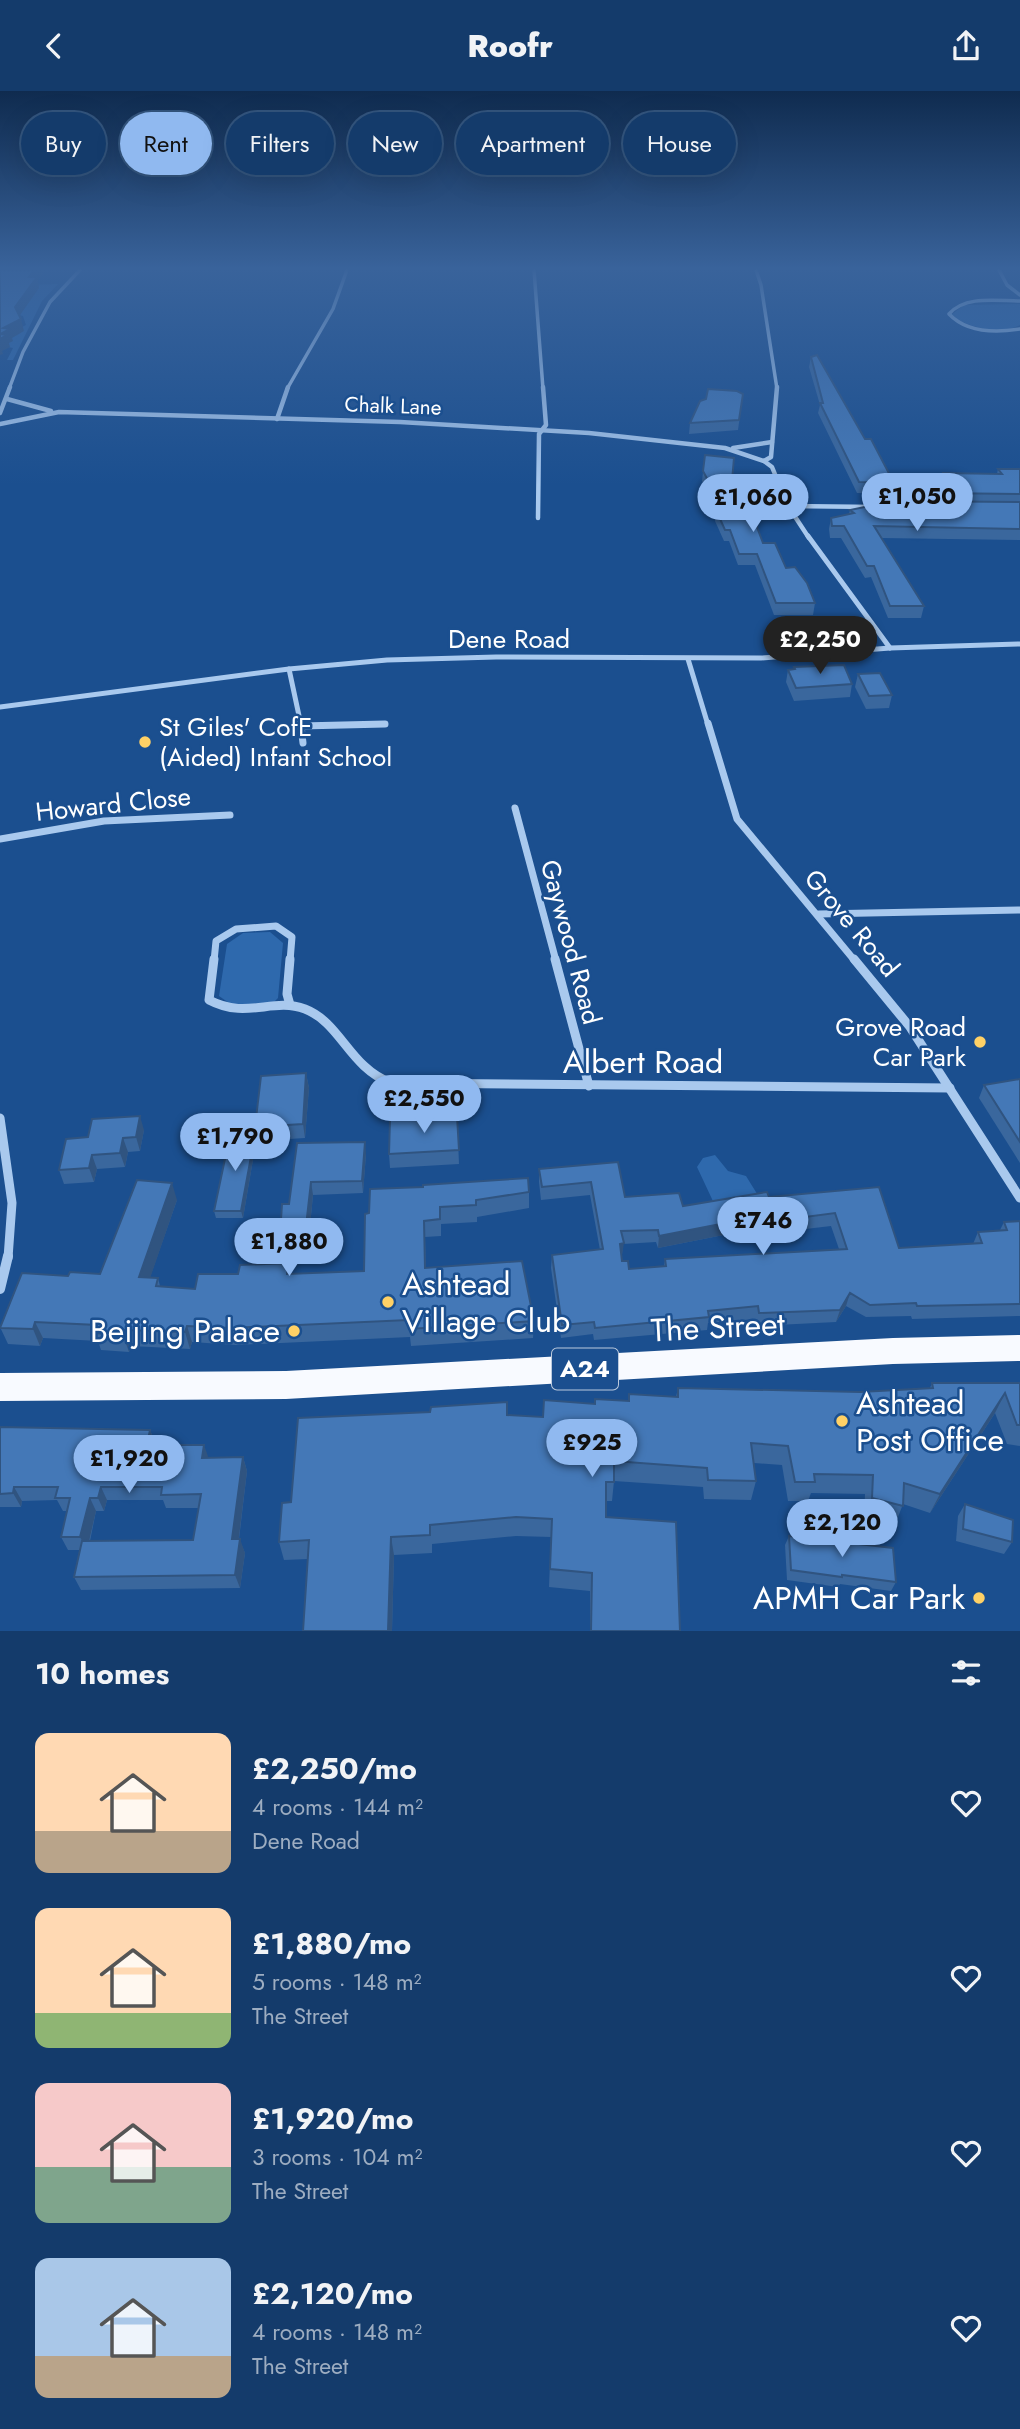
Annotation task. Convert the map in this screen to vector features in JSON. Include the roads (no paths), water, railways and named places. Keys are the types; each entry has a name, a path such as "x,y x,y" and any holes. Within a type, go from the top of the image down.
{"highway":[{"name":"The Street","path":"0,1387 286,1385 893,1351 1020,1348"}],"street":[{"path":"0,413 28,342"},
{"path":"277,419 292,374 313,342"},
{"path":"538,518 539,434 546,425 541,342"},
{"path":"770,342 777,384 776,426 771,457 764,460 772,467 788,506 804,531 890,647"},
{"name":"Chalk Lane","path":"7,399 59,412 400,422 625,436 725,448 764,460"},
{"name":"Chalk Lane","path":"0,424 59,412"},
{"name":"Chalk Lane","path":"725,448 772,442"},
{"path":"788,506 884,507"},
{"name":"Dene Road","path":"0,707 289,669 419,658 688,659 808,656 890,647 1020,644"},
{"name":"Grove Road","path":"688,659 737,819 745,832 819,915 910,1027 1020,1198"},
{"path":"289,669 303,743"},
{"path":"301,726 385,724"},
{"name":"Gaywood Road","path":"515,808 589,1086"},
{"name":"Howard Close","path":"0,839 104,821 230,815"},
{"path":"819,915 1020,910"},
{"path":"276,926 292,937 287,993 290,1005 270,1009 224,1011 209,1000 216,941 236,929 276,926"},
{"name":"Albert Road","path":"290,1005 308,1010 322,1019 367,1073 391,1083 950,1088"},
{"path":"0,1118 12,1187 13,1219 12,1247 0,1289"}],"place":[{"name":"St Giles' CofE (Aided) Infant School","path":"145,742"},
{"name":"Grove Road Car Park","path":"980,1042"},
{"name":"Ashtead Village Club","path":"388,1302"},
{"name":"Beijing Palace","path":"294,1331"},
{"name":"Ashtead Post Office","path":"842,1421"},
{"name":"APMH Car Park","path":"979,1598"}]}
